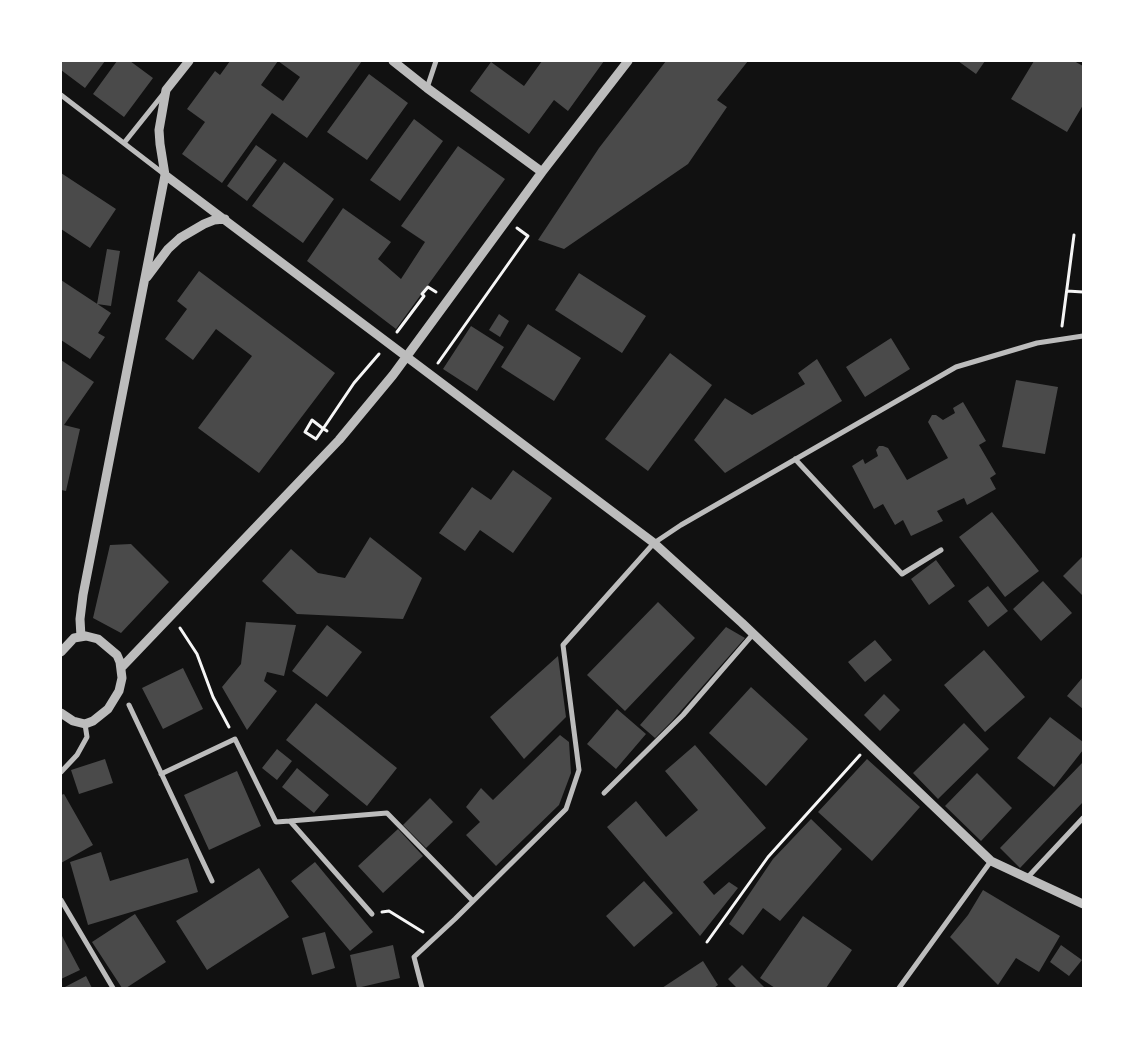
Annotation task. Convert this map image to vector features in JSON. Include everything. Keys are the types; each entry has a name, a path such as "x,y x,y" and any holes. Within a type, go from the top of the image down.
{"street":[{"path":"124,143 189,61"},
{"path":"393,61 542,172"},
{"path":"427,88 436,61"},
{"path":"121,668 339,440 393,375 542,172 628,61"},
{"path":"81,636 80,619 83,595 165,175 161,155 160,130 166,90"},
{"path":"61,95 654,543 754,633 992,861 1083,904"},
{"path":"144,281 156,262 180,238 204,224 214,220 225,219"},
{"path":"422,988 414,957 473,902 566,809 579,770 563,645 654,543 681,525 956,366 1037,343 1083,336"},
{"path":"795,459 902,574 940,550"},
{"path":"604,792 683,715 754,633"},
{"path":"61,652 74,638 81,636 98,639 117,655 122,678 115,699 100,716 85,724 62,717"},
{"path":"129,705 212,881"},
{"path":"61,772 77,755 87,737 85,724"},
{"path":"161,774 235,739 276,822 387,813 473,902"},
{"path":"1027,879 1083,818"},
{"path":"290,821 372,914"},
{"path":"899,988 992,861"},
{"path":"61,900 113,988"}],"path":[{"path":"427,371 528,236 506,221"},
{"path":"1061,339 1074,235"},
{"path":"322,427 312,420 305,432 316,439 354,384 392,345 428,287"},
{"path":"1067,291 1083,292"},
{"path":"172,616 197,654 213,697 235,739"},
{"path":"707,942 768,856 869,745"},
{"path":"372,914 388,911 433,939"}],"building":[{"path":"61,61 105,61 85,88 61,70"},
{"path":"117,61 130,61 153,78 124,117 93,94"},
{"path":"230,61 278,61 362,61 307,138 272,113 222,183 182,154 205,122 187,109 215,71 220,75","holes":["278,61 300,77 283,101 261,85"]},
{"path":"542,61 604,61 568,111 554,100 529,134 470,91 491,62 524,86"},
{"path":"666,61 748,61 717,100 727,107 688,164 564,249 538,240 599,148"},
{"path":"958,61 985,61 976,74"},
{"path":"1034,61 1074,61 1083,66 1083,105 1067,132 1011,99"},
{"path":"369,74 408,103 367,160 327,132"},
{"path":"414,119 443,141 400,201 370,180"},
{"path":"256,145 277,160 247,201 227,186"},
{"path":"458,146 505,179 396,329 307,261 343,208 391,242 378,259 401,279 425,242 401,226"},
{"path":"284,162 334,199 303,243 252,206"},
{"path":"61,173 116,209 90,248 61,229"},
{"path":"107,249 120,251 111,306 97,304"},
{"path":"199,271 335,373 259,473 198,428 252,356 216,329 193,360 165,339 187,309 177,301"},
{"path":"579,273 646,316 622,353 555,310"},
{"path":"61,280 111,313 98,333 105,337 90,359 61,340"},
{"path":"499,314 509,321 500,337 489,330"},
{"path":"528,324 581,358 554,401 501,367"},
{"path":"471,326 504,347 477,391 443,369"},
{"path":"891,338 910,369 865,397 846,367"},
{"path":"670,353 712,385 648,471 605,439"},
{"path":"817,359 842,401 725,473 694,440 725,398 752,415 805,384 798,373"},
{"path":"61,360 94,382 64,425 80,429 66,491 61,490"},
{"path":"1016,380 1058,387 1045,454 1002,447"},
{"path":"963,402 986,441 979,445 996,474 990,478 996,489 967,505 964,498 937,511 943,521 911,536 903,520 895,525 883,504 874,509 852,466 863,459 865,464 878,456 876,450 879,446 883,446 888,448 907,480 948,458 928,422 932,415 936,415 943,420 955,413 953,408"},
{"path":"513,470 552,498 513,553 480,530 465,551 439,533 472,487 491,500"},
{"path":"992,512 1039,571 1005,597 959,537"},
{"path":"370,537 422,578 403,619 297,614 262,581 291,549 318,573 345,578"},
{"path":"131,544 169,582 121,633 93,618 110,545"},
{"path":"1083,556 1083,596 1063,576"},
{"path":"936,560 955,586 929,605 911,579"},
{"path":"1043,581 1072,613 1041,641 1013,609"},
{"path":"988,586 1008,611 988,627 968,601"},
{"path":"658,602 695,638 625,711 587,675"},
{"path":"246,622 296,625 284,676 267,672 264,681 277,691 247,730 222,687 241,664"},
{"path":"327,625 362,652 327,697 292,671"},
{"path":"726,627 745,638 655,738 640,725"},
{"path":"875,640 892,660 865,682 848,662"},
{"path":"984,650 1025,697 985,732 944,685"},
{"path":"558,656 566,717 524,759 490,717"},
{"path":"183,668 203,709 163,729 142,688"},
{"path":"1083,677 1083,709 1067,696"},
{"path":"751,687 808,739 766,786 709,733"},
{"path":"884,694 900,710 880,731 864,715"},
{"path":"316,703 397,768 367,806 286,740"},
{"path":"617,709 646,734 616,769 587,744"},
{"path":"1050,717 1083,742 1083,750 1054,787 1017,758"},
{"path":"964,723 989,749 938,799 913,773"},
{"path":"560,735 569,742 571,773 559,805 496,866 466,835 480,822 466,807 481,788 493,800"},
{"path":"695,745 766,828 703,882 714,895 729,882 738,888 700,936 607,827 636,801 666,837 698,810 665,771"},
{"path":"277,749 292,761 277,780 262,768"},
{"path":"105,759 113,783 79,794 71,770"},
{"path":"867,759 920,807 872,861 818,812"},
{"path":"1083,762 1083,802 1020,868 1000,848"},
{"path":"297,768 329,795 314,813 282,787"},
{"path":"237,771 261,826 209,850 184,795"},
{"path":"977,773 1012,808 981,841 945,806"},
{"path":"64,794 93,845 61,863 61,795"},
{"path":"430,798 453,822 426,848 403,825"},
{"path":"811,819 842,849 780,921 763,908 743,935 729,924 773,859"},
{"path":"398,829 423,856 383,893 358,866"},
{"path":"101,852 110,881 188,858 198,892 88,925 70,862"},
{"path":"315,862 373,932 350,951 291,881"},
{"path":"259,868 289,917 207,970 176,921"},
{"path":"644,881 673,913 634,947 606,916"},
{"path":"983,890 1060,936 1039,972 1016,958 998,985 950,937 968,915"},
{"path":"135,914 166,962 126,988 122,988 92,942"},
{"path":"803,916 852,950 826,988 775,988 760,978"},
{"path":"325,932 335,968 312,975 302,938"},
{"path":"61,934 80,970 61,979"},
{"path":"393,945 400,978 357,988 350,955"},
{"path":"1061,945 1082,960 1069,976 1050,962"},
{"path":"703,961 718,985 714,988 662,988"},
{"path":"742,965 765,988 737,988 728,979"},
{"path":"86,976 92,988 63,988"}]}
